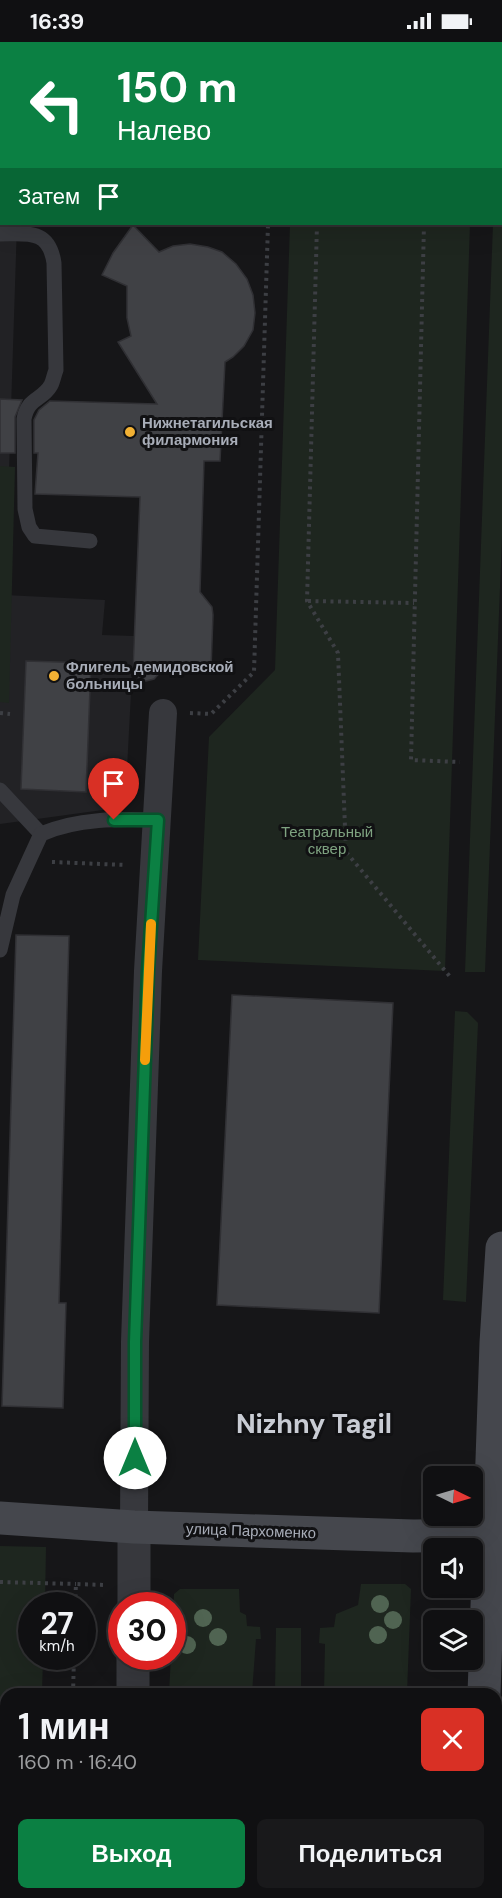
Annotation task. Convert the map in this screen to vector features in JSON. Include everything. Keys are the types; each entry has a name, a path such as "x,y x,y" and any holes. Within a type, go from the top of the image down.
{"main road":[{"path":"484,1688 496,1535 496,1342 502,1248"},
{"name":"улица Пархоменко","path":"0,1518 134,1527 414,1536 496,1535"}],"street":[{"path":"134,1592 135,1331 148,971 163,713"},
{"path":"133,1670 133,1688"}],"lane":[{"path":"0,234 34,234 46,242 54,263 56,370 52,384 45,393 26,408 24,419 25,509 29,527 35,536 90,541"},
{"path":"0,790 41,834"},
{"path":"0,950 13,895 41,834 76,822 158,820"}],"path":[{"path":"163,713 211,714 254,672 268,225"},
{"path":"317,225 307,601 338,653 346,852 452,979"},
{"path":"424,225 411,760 460,762"},
{"path":"307,601 414,603"},
{"path":"0,714 10,714"},
{"path":"28,861 126,865"},
{"path":"0,1582 76,1584"},
{"path":"73,1688 74,1670"}],"shaded area":[{"path":"0,225 17,225 5,595 105,600 102,635 134,636 125,807 0,824"}],"green space":[{"name":"Театральный сквер","path":"290,225 470,225 445,971 198,960 209,737 275,670"},
{"path":"493,225 502,225 502,536 485,972 465,972"},
{"path":"0,466 15,467 9,703 0,702"},
{"path":"455,1011 467,1012 478,1023 466,1302 443,1300"},
{"path":"0,1546 46,1547 45,1592 18,1592 18,1670 43,1670 42,1688 0,1688"},
{"path":"361,1584 405,1584 411,1589 407,1688 324,1688 325,1644 319,1643 320,1628 334,1627 336,1614 358,1605"},
{"path":"180,1589 239,1589 240,1612 246,1615 247,1626 260,1627 261,1639 256,1639 252,1688 169,1688 170,1670 186,1670 186,1592 176,1592"},
{"path":"276,1628 301,1628 301,1688 275,1688"}],"building":[{"name":"Нижнетагильская филармония","path":"133,225 159,252 173,246 190,244 222,252 236,264 247,279 253,295 255,313 253,330 244,346 225,362 220,461 204,461 200,592 212,607 211,669 165,667 154,679 146,681 138,678 133,670 140,497 35,494 38,453 34,453 34,420 39,410 50,401 157,404 118,342 131,336 127,318 127,286 102,275 113,253"},
{"path":"0,399 22,400 15,417 15,453 0,453"},
{"path":"26,661 91,663 86,792 21,789"},
{"path":"16,935 69,936 59,1303 66,1303 63,1408 2,1406"},
{"path":"232,995 393,1003 379,1313 217,1305"}],"slow traffic":[{"path":"145,1060 151,924"}],"place":[{"name":"Нижнетагильская филармония","path":"130,432"},
{"name":"Флигель демидовской больницы","path":"54,676"}],"district":[{"name":"Nizhny Tagil","path":"314,1423"}],"route":[{"path":"114,820 158,820 148,971 135,1342 135,1458"}]}
